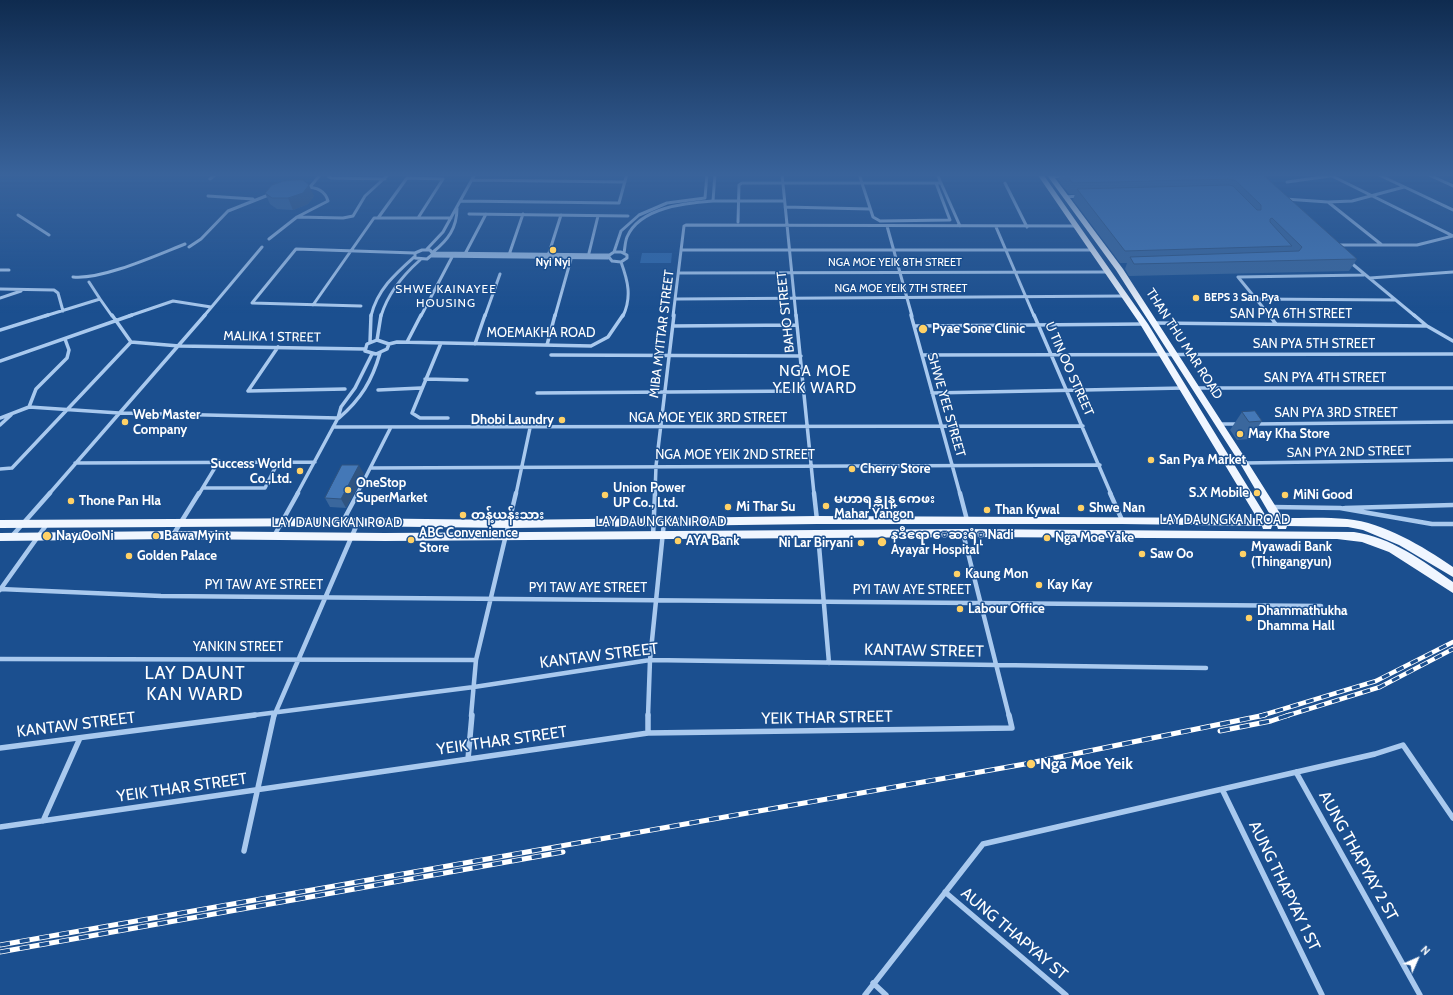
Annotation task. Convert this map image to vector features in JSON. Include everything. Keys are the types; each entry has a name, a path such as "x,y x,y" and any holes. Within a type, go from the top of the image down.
{"main road":[{"name":"THAN THU MAR ROAD","path":"1073,220 1144,324 1273,535"},
{"name":"THAN THU MAR ROAD","path":"1083,220 1120,267 1288,534"},
{"path":"1109,271 1120,267"},
{"path":"817,520 818,534"},
{"name":"LAY DAUNGKAN ROAD","path":"0,524 110,525 342,522 510,524 817,520 1122,520 1348,523 1383,532 1424,552 1453,573"},
{"path":"903,520 906,533"},
{"path":"101,536 110,525"},
{"name":"LAY DAUNGKAN ROAD","path":"0,537 173,535 274,537 507,537 906,533 1337,535 1361,537 1392,548 1411,559 1453,588"}],"street":[{"path":"26,220 49,235"},
{"path":"189,247 201,239 219,220"},
{"path":"269,238 292,220"},
{"path":"314,305 372,220"},
{"path":"370,342 368,326 372,307 393,274 414,255 428,249 443,232 450,220"},
{"path":"433,254 452,233 458,220"},
{"path":"466,252 483,220"},
{"path":"510,252 521,220"},
{"path":"549,253 559,220"},
{"path":"589,253 597,220"},
{"path":"428,249 433,254 452,257 571,259 609,256 614,252 621,231 633,220"},
{"path":"377,340 384,305 391,290 401,277 420,260 433,254 466,252 589,253 609,256 614,262 621,262 627,257 624,253 627,237 633,228 642,220"},
{"name":"BAHO STREET","path":"786,220 817,520"},
{"path":"879,220 920,220"},
{"path":"957,220 960,226"},
{"path":"1024,220 1027,227"},
{"path":"1351,220 1382,245"},
{"path":"1422,220 1453,236"},
{"path":"787,225 996,227 1077,226"},
{"name":"MIBA MYITTAR STREET","path":"658,521 656,466 683,250 684,226 787,225"},
{"name":"SHWE YEE STREET","path":"887,226 967,520"},
{"name":"U TIN OO STREET","path":"996,227 1100,465 1122,520"},
{"path":"1336,250 1331,244 1417,245 1453,236"},
{"path":"73,277 83,278 138,263 185,244"},
{"path":"12,537 118,413 179,346 262,246"},
{"path":"361,306 252,303 296,248 414,255 420,260"},
{"path":"683,250 1094,250"},
{"path":"614,252 624,253"},
{"path":"407,342 452,257"},
{"path":"547,345 571,259"},
{"path":"1348,260 1394,300 1427,326 1453,341"},
{"name":"MOEMAKHA ROAD","path":"389,344 407,342 591,346 602,343 623,317 628,299 628,282 621,262"},
{"path":"0,270 9,270"},
{"name":"NGA MOE YEIK 8TH STREET","path":"680,273 1109,271"},
{"path":"1369,278 1453,272"},
{"path":"475,344 500,274"},
{"path":"1276,324 1238,277 1365,275"},
{"path":"0,469 8,469 14,466 131,342 89,282"},
{"path":"0,289 57,291 63,311"},
{"path":"0,298 25,290"},
{"name":"NGA MOE YEIK 7TH STREET","path":"677,299 1126,296"},
{"path":"0,330 100,299"},
{"path":"1256,299 1394,300"},
{"path":"0,361 115,320 176,301 211,307"},
{"name":"SAN PYA 6TH STREET","path":"1154,323 1427,326"},
{"path":"914,326 1144,324"},
{"path":"674,326 797,325"},
{"path":"29,407 36,389 67,358 69,350 65,339"},
{"path":"377,340 385,340 389,344 387,349 380,353 368,353 365,349 370,342 377,340"},
{"name":"MALIKA 1 STREET","path":"131,342 179,346 365,349"},
{"path":"441,343 421,388 412,414 420,418 448,418"},
{"path":"278,347 248,391 345,389"},
{"path":"0,418 29,407 118,413 338,418 366,392 375,373 380,353"},
{"path":"274,537 280,523 334,427 341,407 355,388 372,354"},
{"name":"SAN PYA 5TH STREET","path":"922,355 1453,354"},
{"path":"551,356 801,356"},
{"path":"425,379 467,380"},
{"path":"378,390 421,388"},
{"path":"932,393 1184,388"},
{"name":"SAN PYA 4TH STREET","path":"1196,388 1453,388"},
{"path":"537,393 804,391"},
{"path":"0,425 12,413"},
{"name":"SAN PYA 3RD STREET","path":"1251,424 1453,422"},
{"path":"1220,424 1243,424"},
{"name":"NGA MOE YEIK 3RD STREET","path":"334,427 808,428 1083,426"},
{"path":"342,522 391,427"},
{"path":"468,759 476,660 507,537 530,428"},
{"name":"SAN PYA 2ND STREET","path":"1244,463 1453,460"},
{"path":"75,463 220,461 315,462"},
{"path":"173,535 220,461"},
{"path":"203,488 265,488 278,462"},
{"name":"NGA MOE YEIK 2ND STREET","path":"371,468 523,466 1100,465"},
{"path":"1272,507 1340,508 1453,505"},
{"path":"1340,508 1432,524 1453,524"},
{"path":"648,733 650,660 657,599 658,521"},
{"path":"658,521 658,536"},
{"path":"244,851 275,713 326,597 350,537 358,522"},
{"path":"0,590 47,524"},
{"path":"963,533 997,665"},
{"path":"818,534 829,663"},
{"name":"PYI TAW AYE STREET","path":"0,590 161,596 824,600 1321,606"},
{"name":"YANKIN STREET","path":"0,659 476,660"},
{"name":"KANTAW STREET","path":"0,748 275,713 650,660 1206,668"},
{"name":"YEIK THAR STREET","path":"0,827 648,733 1012,728 997,665"},
{"path":"43,821 80,738"},
{"path":"864,995 983,844 1296,772 1403,745 1453,818"},
{"name":"AUNG THAPYAY 2 ST","path":"1296,772 1420,995"},
{"name":"AUNG THAPYAY 1 ST","path":"1222,789 1322,995"},
{"name":"AUNG THAPYAY ST","path":"945,892 1066,995"},
{"path":"873,983 886,995"}],"shaded area":[{"path":"642,253 672,253 671,263 640,263"}],"building":[{"path":"1101,220 1270,220 1292,246 1125,251"},
{"path":"1275,220 1314,220 1357,259 1134,264 1130,257 1299,251 1302,247"},
{"path":"1255,411 1262,421 1249,422 1242,412"},
{"path":"342,465 359,465 341,499 325,498"}],"railway":[{"path":"1260,716 1376,681 1453,642"},
{"path":"1286,716 1380,687 1453,649"},
{"path":"0,945 1025,764 1265,715"},
{"path":"1220,731 1271,721 1286,716"},
{"path":"0,952 563,852"}],"place":[{"name":"Nyi Nyi","path":"553,250"},
{"name":"BEPS 3 San Pya","path":"1196,298"},
{"name":"Pyae Sone Clinic","path":"923,329"},
{"name":"Dhobi Laundry","path":"562,420"},
{"name":"Web Master Company","path":"125,422"},
{"name":"May Kha Store","path":"1240,434"},
{"name":"San Pya Market","path":"1151,460"},
{"name":"Cherry Store","path":"852,469"},
{"name":"Success World Co.,Ltd.","path":"300,471"},
{"name":"OneStop SuperMarket","path":"348,490"},
{"name":"S.X Mobile","path":"1257,493"},
{"name":"Union Power UP Co., Ltd.","path":"605,495"},
{"name":"MiNi Good","path":"1285,495"},
{"name":"Thone Pan Hla","path":"71,501"},
{"name":"မဟာရန္ကုန္ ကေဖး Mahar Yangon","path":"826,506"},
{"name":"Mi Thar Su","path":"728,507"},
{"name":"Shwe Nan","path":"1081,508"},
{"name":"Than Kywal","path":"987,510"},
{"name":"တန့်ယန်းသား","path":"463,515"},
{"name":"Nay Oo Ni","path":"47,536"},
{"name":"Bawa Myint","path":"156,536"},
{"name":"Nga Moe Yake","path":"1047,538"},
{"name":"ABC Convenience Store","path":"411,540"},
{"name":"AYA Bank","path":"678,541"},
{"name":"နဒီဧရာ ေဆးရံု Nadi Ayayar Hospital","path":"882,542"},
{"name":"Ni Lar Biryani","path":"861,543"},
{"name":"Saw Oo","path":"1142,554"},
{"name":"Myawadi Bank (Thingangyun)","path":"1243,554"},
{"name":"Golden Palace","path":"129,556"},
{"name":"Kaung Mon","path":"957,574"},
{"name":"Kay Kay","path":"1039,585"},
{"name":"Labour Office","path":"960,609"},
{"name":"Dhammathukha Dhamma Hall","path":"1249,618"},
{"name":"Nga Moe Yeik","path":"1031,764"}],"district":[{"name":"SHWE KAINAYEE HOUSING","path":"446,296"},
{"name":"NGA MOE YEIK WARD","path":"815,380"},
{"name":"LAY DAUNT KAN WARD","path":"195,684"}]}
